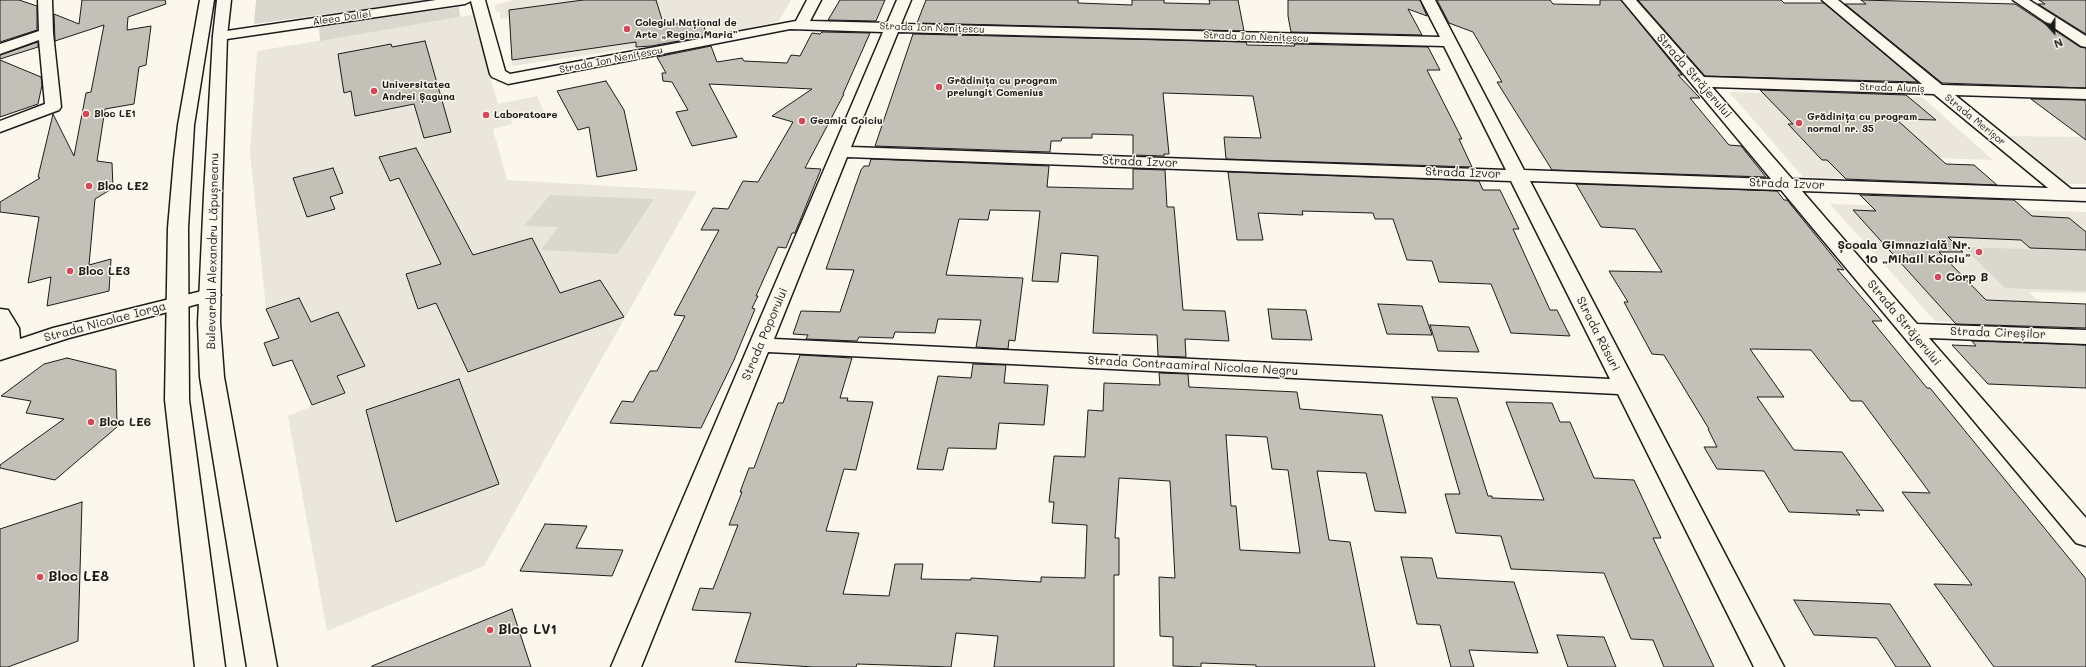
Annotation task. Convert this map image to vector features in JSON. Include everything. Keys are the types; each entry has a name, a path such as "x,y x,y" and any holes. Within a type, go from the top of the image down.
{"street":[{"path":"0,128 53,107 46,33 45,0"},
{"path":"207,0 186,125 178,228 177,400 210,667"},
{"name":"Bulevardul Alexandru Lăpușneanu","path":"224,0 220,36 213,194 210,295 212,378 262,667"},
{"name":"Aleea Daliei","path":"220,36 465,0"},
{"name":"Strada Ion Nenițescu","path":"478,0 498,74 508,78 525,77 779,27 800,25 1449,42"},
{"path":"800,25 814,0"},
{"name":"Strada Poporului","path":"626,667 904,0"},
{"name":"Strada Răsuri","path":"1428,0 1769,667"},
{"name":"Strada Străjerului","path":"1629,0 1698,82 1788,184 1910,330 2086,536"},
{"name":"Strada Merișor","path":"1829,0 2066,194"},
{"path":"2020,0 2086,43"},
{"path":"0,49 46,33"},
{"name":"Strada Aluniș","path":"1698,82 2086,94"},
{"name":"Strada Izvor","path":"841,152 2086,195"},
{"name":"Strada Nicolae Iorga","path":"5,351 67,331 210,295"},
{"path":"0,315 8,328 5,351"},
{"name":"Strada Cireșilor","path":"1910,330 2086,337"},
{"name":"Strada Contraamiral Nicolae Negru","path":"760,345 1626,387"}],"shaded area":[{"path":"256,0 430,0 254,24"},
{"name":"Colegiul Național de Arte „Regina Maria”","path":"514,0 791,0 778,22 708,37 512,66 509,18 500,19 500,11 496,12 495,5"},
{"path":"459,7 460,17 320,41 319,27"},
{"path":"472,15 498,104 537,96 544,112 511,119 512,124 493,129 507,180 697,191 484,566 327,631 288,416 345,393 337,376 365,365 338,312 311,322 299,298 266,309 250,152 257,51"},
{"path":"1729,92 1922,97 1993,160 1875,156 1885,180 1803,177"},
{"path":"2008,136 2086,137 2086,184 2066,184"},
{"path":"550,195 654,199 617,254 541,250 558,227 524,226"},
{"name":"Școala Gimnazială Nr. 10 „Mihail Koiciu”","path":"1830,204 2086,212 2086,293 2029,292 2065,326 1935,321"},
{"path":"1963,247 2086,251 2086,291 2005,288"}],"building":[{"path":"0,0 19,0 37,6 37,30 0,42"},
{"path":"82,0 165,0 166,4 128,17 127,30 151,26 146,65 139,67 134,104 105,109 97,161 112,163 113,188 95,199 89,265 111,259 109,291 47,306 51,277 28,283 39,217 0,212 0,202 40,178 38,177 53,114 74,156 86,93 91,92 104,25 55,41 54,14 79,24"},
{"name":"Colegiul Național de Arte „Regina Maria”","path":"583,0 656,0 664,26 702,20 707,36 651,46 636,47 636,42 512,60 509,10"},
{"path":"840,0 885,0 876,21 828,20"},
{"path":"926,0 1078,0 1078,3 1132,5 1132,0 1164,0 1164,3 1210,4 1209,0 1238,0 1244,31 917,23"},
{"path":"1288,0 1420,0 1427,16 1408,9 1422,35 1291,32 1288,16"},
{"path":"1437,0 1550,0 1553,4 1600,5 1600,0 1621,0 1682,75 1678,75 1700,98 1690,98 1729,145 1741,146 1766,177 1552,170 1497,82 1502,82 1473,32 1449,23"},
{"path":"1638,0 1781,0 1784,3 1824,3 1918,82 1705,76"},
{"path":"1861,0 2015,4 2080,47 2086,48 2086,88 1942,83 1845,4 1866,4"},
{"path":"2039,0 2086,0 2086,34 2038,4 2045,4"},
{"path":"822,32 870,33 844,94 805,168 821,169 795,233 792,233 786,248 778,247 756,296 758,296 752,308 755,309 734,360 701,428 610,423 622,401 633,402 650,371 657,371 685,316 674,315 719,230 701,230 713,208 728,209 743,181 758,182 793,122 772,116 812,89 709,84 737,137 692,146 676,112 688,110 672,82 663,81 662,73 666,73 657,57 711,46 717,62 742,58 744,61 787,63 791,55 800,56 812,33 820,34"},
{"path":"913,34 1246,42 1247,45 1295,46 1294,44 1428,47 1440,70 1427,70 1462,139 1459,139 1472,167 1226,159 1224,137 1261,138 1253,96 1163,93 1169,154 1164,154 1164,156 1133,155 1133,135 1092,134 1092,138 1062,138 1061,141 1051,141 1050,152 875,146"},
{"path":"425,41 451,132 424,138 414,104 355,116 351,91 344,93 338,54 391,44 392,47"},
{"path":"38,42 38,47 0,59 0,55"},
{"path":"0,60 41,77 42,85 38,104 0,117"},
{"path":"606,81 624,110 637,170 597,177 589,127 578,130 557,91"},
{"path":"1760,90 1906,95 1936,120 1896,119 1946,164 1974,165 1997,185 1846,179 1827,160 1822,160 1788,124 1793,124"},
{"path":"2031,99 2086,100 2086,140"},
{"path":"416,148 473,255 532,238 560,293 600,280 624,317 468,372 436,303 418,309 406,274 441,264 399,178 390,181 379,157"},
{"path":"871,159 1049,166 1047,187 1133,189 1133,169 1165,170 1167,207 1174,207 1183,310 1225,311 1229,341 1185,339 1186,357 1158,356 1157,335 1093,333 1098,256 1061,253 1058,282 1032,281 1040,211 990,210 988,220 959,219 946,275 1023,278 1015,341 1009,340 1008,349 976,347 981,320 938,319 935,333 895,332 893,338 859,337 857,341 806,339 808,335 793,334 801,311 840,312 854,270 826,269 861,170 864,166 869,166"},
{"path":"333,168 343,193 330,197 335,209 307,217 293,178"},
{"path":"1228,172 1479,181 1483,190 1500,190 1519,229 1513,229 1550,310 1557,310 1570,336 1511,333 1491,284 1439,282 1432,261 1407,260 1393,219 1375,219 1373,213 1302,211 1303,215 1258,213 1263,240 1237,240"},
{"path":"1576,184 1777,191 1784,200 1787,200 1844,270 1837,269 1882,321 1872,321 1927,388 1930,388 2086,579 2086,667 1994,667 1934,584 1972,585 1902,492 1930,493 1862,401 1851,401 1811,350 1750,349 1784,397 1757,397 1794,450 1842,452 1884,511 1856,510 1860,515 1789,512 1764,471 1717,469 1704,447 1717,447 1709,429 1664,355 1652,354 1624,302 1628,302 1609,271 1662,272 1635,229 1601,227"},
{"path":"1860,195 2014,200 2032,216 2069,218 2086,232 2086,250 2030,248 2021,240 1948,237 1963,252 1939,252 1986,300 2086,304 2086,328 1956,324 1853,210 1876,211"},
{"path":"299,298 311,322 338,312 365,366 337,376 345,393 312,405 292,360 273,366 264,343 279,338 266,309"},
{"path":"1378,304 1422,306 1432,335 1387,334"},
{"path":"1268,309 1306,310 1312,340 1272,339"},
{"path":"1430,325 1469,327 1479,352 1438,351"},
{"path":"1972,341 2086,345 2086,388 1988,384 1952,345 1976,346"},
{"path":"800,355 852,358 840,398 848,398 847,401 873,402 856,470 844,469 826,531 859,533 843,594 889,596 895,564 923,564 921,579 971,580 971,578 1041,582 1041,577 1085,578 1087,525 1052,523 1054,502 1049,502 1054,456 1085,457 1088,410 1103,411 1104,383 1160,385 1159,373 1188,374 1189,387 1297,392 1300,409 1382,415 1406,513 1375,511 1366,473 1317,471 1329,540 1350,542 1375,667 1256,667 1256,665 1201,663 1201,667 1173,666 1173,637 1160,636 1159,577 1175,578 1170,481 1119,478 1115,538 1119,538 1119,575 1114,575 1114,667 994,667 998,636 956,633 951,667 857,664 856,667 813,667 735,662 751,613 692,610 700,588 713,589 738,525 729,525 742,492 740,492 749,468 754,468 778,403 783,403","holes":["1226,435 1267,437 1272,469 1288,470 1300,553 1240,550 1236,506 1231,506"]},
{"name":"Bloc LE6","path":"67,358 116,370 117,427 55,480 0,468 0,465 64,419 26,413 31,401 1,396 44,364"},
{"path":"973,364 1006,365 1004,383 1048,385 1044,425 999,423 996,449 948,448 943,470 917,469 938,376 971,378"},
{"path":"459,379 499,484 396,522 366,410"},
{"path":"1432,397 1457,398 1488,496 1492,496 1492,498 1544,500 1506,402 1552,403 1560,422 1570,422 1594,478 1634,480 1661,538 1653,538 1714,667 1664,667 1653,640 1631,639 1604,573 1511,569 1501,536 1456,533 1445,494 1460,494"},
{"name":"Bloc LE8","path":"82,502 78,641 8,667 0,667 0,529"},
{"path":"545,524 587,526 576,548 623,550 612,576 520,571"},
{"path":"1401,557 1432,558 1437,578 1514,582 1538,653 1469,650 1474,667 1451,667 1440,625 1417,624"},
{"path":"1794,600 1890,604 1931,667 1896,667 1877,638 1814,635"},
{"name":"Bloc LV1","path":"512,609 531,667 372,667 372,666"},
{"path":"1557,635 1604,637 1616,667 1568,667"}],"place":[{"name":"Colegiul Național de Arte „Regina Maria”","path":"627,29"},
{"name":"Grădinița cu program prelungit Comenius","path":"939,87"},
{"name":"Universitatea Andrei Șaguna","path":"374,91"},
{"name":"Bloc LE1","path":"86,114"},
{"name":"Laboratoare","path":"486,115"},
{"name":"Geamia Coiciu","path":"802,121"},
{"name":"Grădinița cu program normal nr. 35","path":"1799,123"},
{"name":"Bloc LE2","path":"89,186"},
{"name":"Școala Gimnazială Nr. 10 „Mihail Koiciu”","path":"1979,252"},
{"name":"Bloc LE3","path":"70,271"},
{"name":"Corp B","path":"1938,277"},
{"name":"Bloc LE6","path":"91,422"},
{"name":"Bloc LE8","path":"40,577"},
{"name":"Bloc LV1","path":"490,630"}]}
